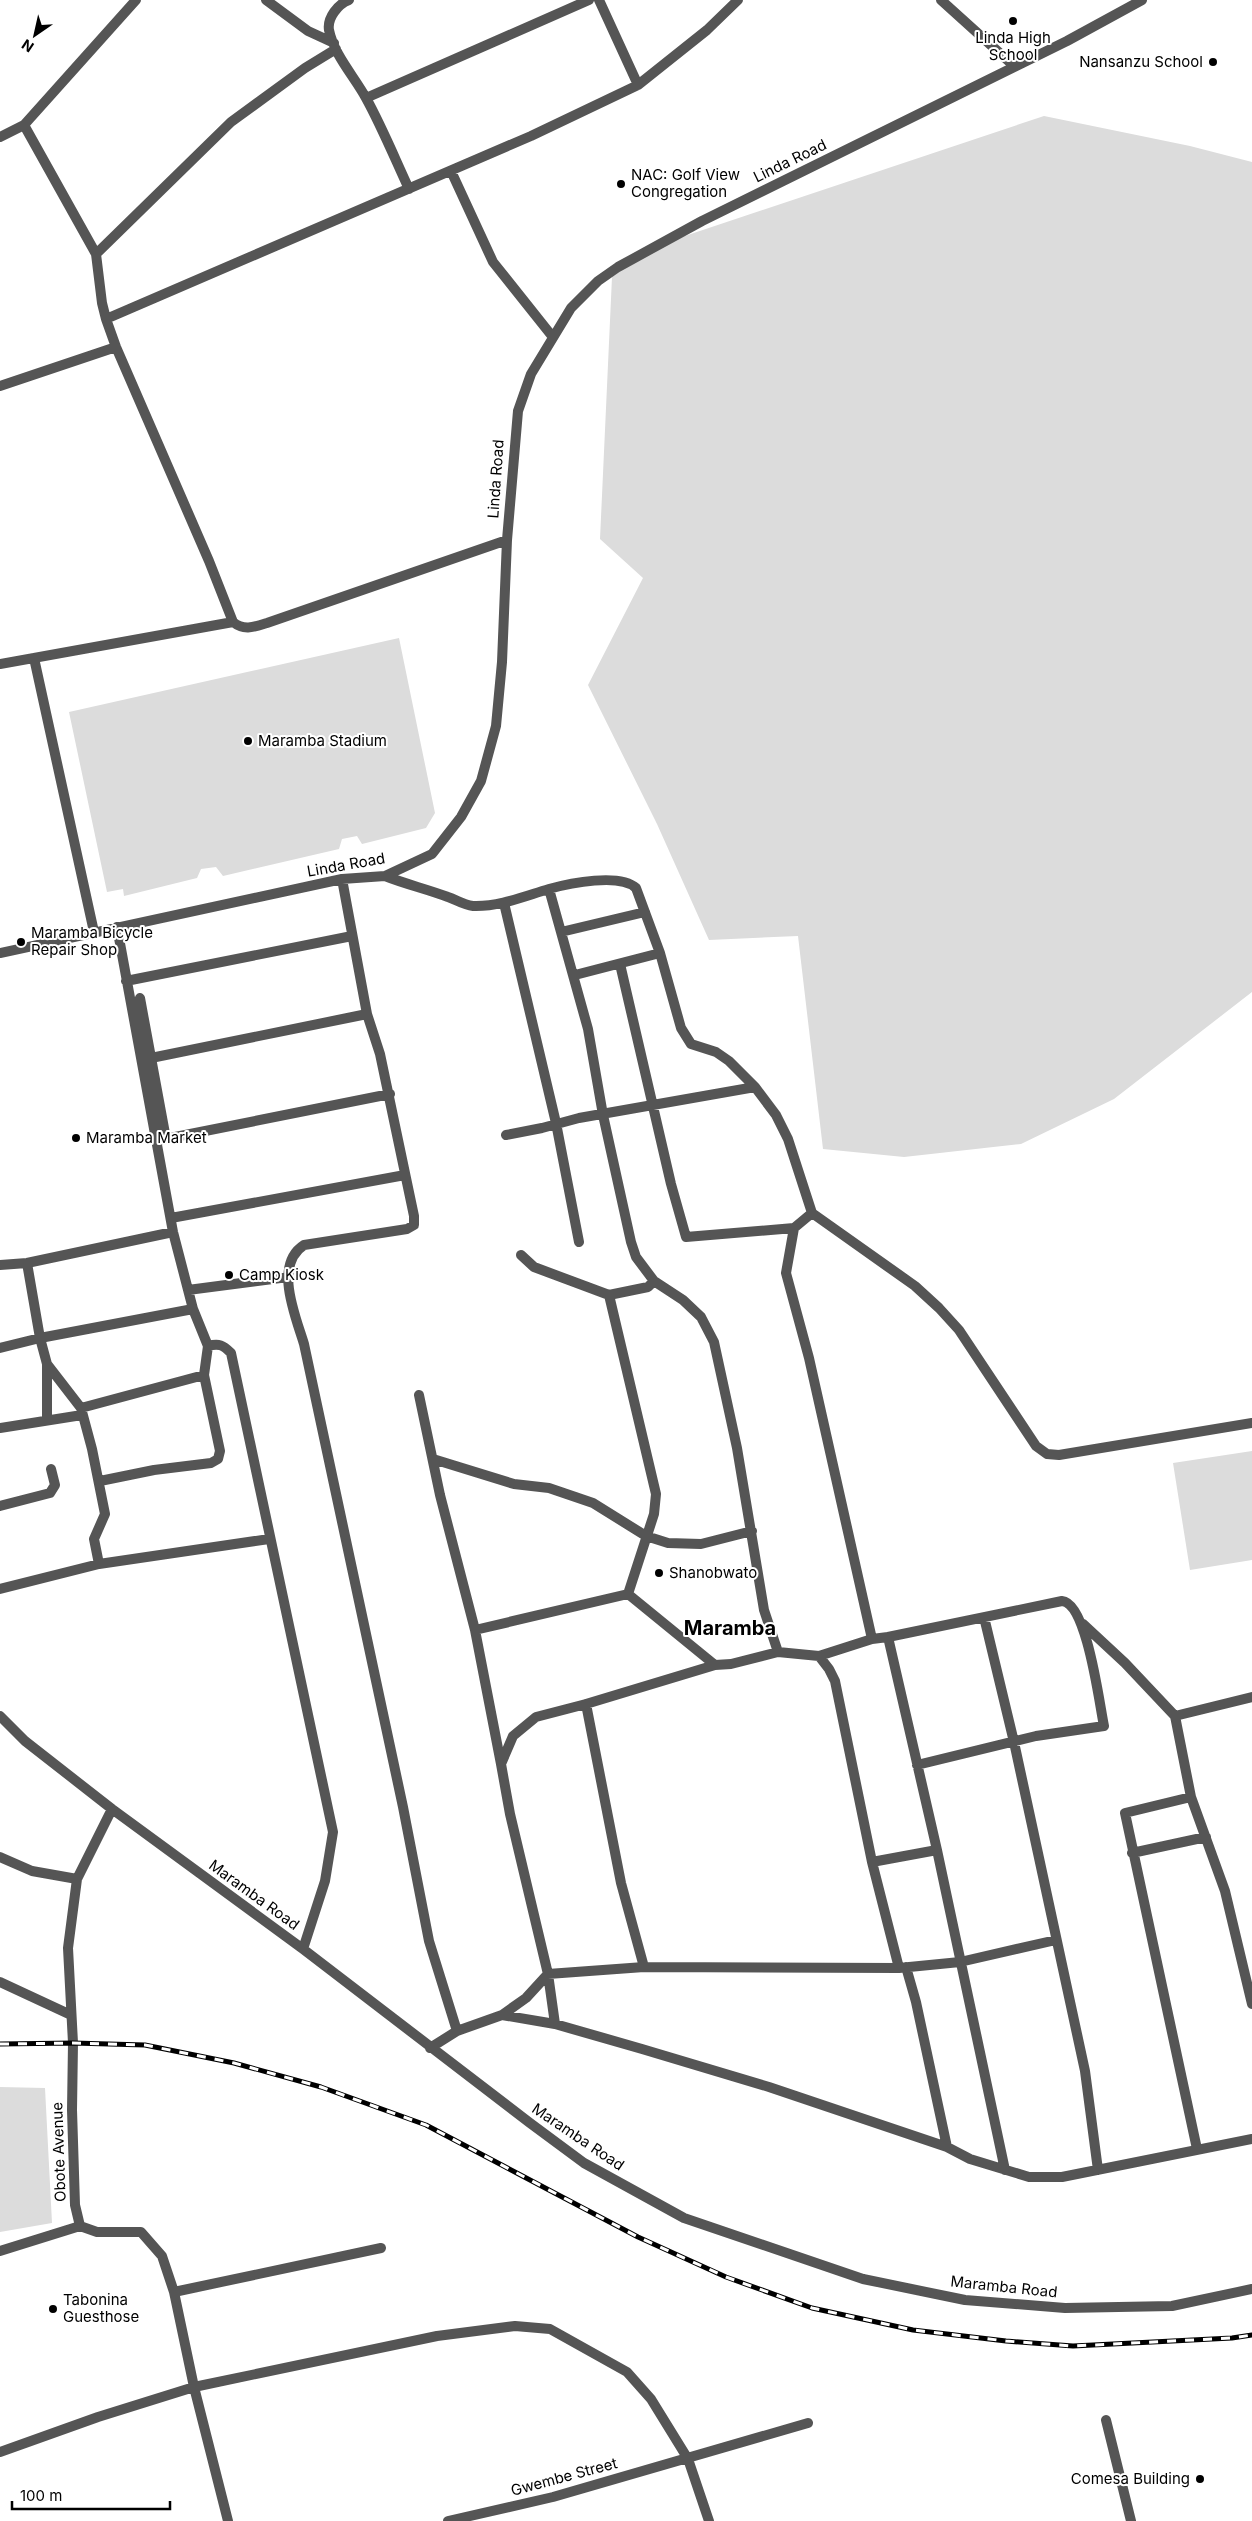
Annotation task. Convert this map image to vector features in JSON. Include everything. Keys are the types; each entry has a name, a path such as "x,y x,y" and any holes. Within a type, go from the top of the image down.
{"street":[{"path":"0,137 24,125 136,0"},
{"path":"266,0 308,31 335,46"},
{"path":"349,0 341,3 333,13 328,28 335,46 366,98 409,189"},
{"path":"366,98 589,0"},
{"path":"598,0 638,85"},
{"path":"106,319 531,136 638,85 707,30 738,0"},
{"path":"941,0 1014,66"},
{"name":"Linda Road","path":"0,953 342,879 385,876 424,859 441,845 473,799 484,774 496,726 502,662 506,540 518,411 531,374 552,336 571,308 585,293 618,267 702,221 1067,41 1142,0"},
{"path":"96,254 231,122 335,46"},
{"path":"24,125 96,254 102,303 116,347 210,561 233,622 240,627 249,628 267,623 506,540"},
{"path":"451,171 493,262 552,336"},
{"path":"0,386 116,347"},
{"path":"0,664 233,622"},
{"path":"34,658 94,932"},
{"path":"385,876 413,887 449,897 461,904 474,906 504,903 549,889 584,882 625,882 636,888 660,953 681,1028 691,1044 716,1052 729,1061 755,1087 776,1116 788,1139 812,1213 915,1286 939,1308 959,1330 1036,1446 1047,1454 1059,1455 1252,1423"},
{"path":"342,879 367,1014 390,1094 414,1216 414,1225 407,1229 304,1246 296,1250 291,1260 288,1277 293,1307 304,1344 380,1695 428,1941 457,2031"},
{"path":"549,889 588,1029 603,1115 631,1242 636,1256 654,1281 683,1300 701,1317 714,1342 738,1448 764,1610 778,1652"},
{"path":"504,903 523,991 556,1123 579,1242"},
{"path":"561,932 645,912"},
{"path":"100,1481 154,1470 211,1463 218,1459 220,1451 204,1375 208,1346 193,1309 173,1232 117,927"},
{"path":"126,981 352,936"},
{"path":"574,975 660,953"},
{"path":"620,964 652,1104 686,1238 794,1228 812,1213"},
{"path":"140,998 166,1139"},
{"path":"151,1058 367,1014"},
{"path":"506,1134 652,1104 755,1087"},
{"path":"155,1141 390,1094"},
{"path":"171,1218 405,1175"},
{"path":"794,1228 786,1273 809,1358 872,1639"},
{"path":"0,1265 27,1263 173,1232"},
{"path":"521,1255 534,1267 609,1295 648,1287 654,1281"},
{"path":"27,1263 40,1338 48,1364 47,1419"},
{"path":"188,1290 288,1277"},
{"path":"609,1295 656,1494 654,1514 628,1594"},
{"path":"0,1348 40,1338 193,1309"},
{"path":"208,1346 217,1343 224,1346 231,1353 269,1539 333,1832 325,1881 303,1949"},
{"path":"48,1364 82,1412 100,1481 105,1514 94,1539 99,1564"},
{"path":"0,1428 82,1412 204,1375"},
{"path":"419,1395 440,1495 475,1630 510,1814 548,1974 555,2024"},
{"path":"433,1459 514,1484 549,1488 593,1503 646,1536 668,1543 701,1544 752,1531"},
{"path":"0,1506 50,1493 55,1485 52,1469"},
{"path":"0,1589 99,1564 269,1539"},
{"path":"475,1630 628,1594"},
{"path":"628,1594 716,1665"},
{"path":"501,1764 513,1736 536,1716 586,1704 716,1665 731,1664 778,1652 819,1656 872,1639 1062,1600 1068,1601 1083,1624 1104,1726 1059,1732 918,1765"},
{"path":"984,1616 1014,1742 1085,2071 1098,2170"},
{"path":"1083,1624 1126,1663 1175,1716 1190,1797 1225,1891 1252,2004"},
{"path":"888,1637 937,1850 1005,2170"},
{"path":"819,1656 830,1669 838,1689 872,1862 902,1968 916,2002 947,2147"},
{"path":"1175,1716 1252,1697"},
{"path":"586,1704 621,1883 644,1967"},
{"name":"Maramba Road","path":"0,1716 25,1741 112,1809 303,1949 430,2048 584,2162 632,2191 684,2218 863,2279 965,2300 1065,2308 1172,2306 1252,2289"},
{"path":"1190,1797 1125,1814 1197,2150"},
{"name":"Obote Avenue","path":"80,2226 75,2205 68,1948 77,1879 112,1809"},
{"path":"1132,1853 1206,1838"},
{"path":"872,1862 937,1850"},
{"path":"0,1857 32,1871 77,1879"},
{"path":"430,2048 457,2031 502,2015 526,1998 548,1974 644,1967 902,1968 960,1962 1056,1940"},
{"path":"0,1982 71,2015"},
{"path":"502,2015 555,2024 769,2088 947,2147 970,2159 1029,2177 1062,2177 1252,2139"},
{"path":"0,2251 80,2226 97,2232 141,2232 162,2256 174,2292 194,2387 228,2521"},
{"path":"174,2292 380,2248"},
{"path":"0,2452 98,2417 194,2387 437,2336 515,2326 550,2329 627,2372 651,2399 688,2458 709,2521"},
{"path":"1106,2420 1132,2521"},
{"name":"Gwembe Street","path":"448,2521 553,2497 808,2423"}],"shaded area":[{"path":"1044,116 1190,146 1252,162 1252,992 1114,1099 1021,1144 904,1157 823,1149 798,936 709,940 657,824 588,685 643,578 600,539 612,277 655,246"},
{"name":"Maramba Stadium","path":"399,638 435,813 426,828 362,844 357,836 342,839 339,849 223,876 216,867 201,869 197,878 124,896 123,889 107,892 69,712"},
{"path":"1252,1451 1252,1560 1190,1570 1173,1463"},
{"path":"0,2087 45,2088 52,2223 0,2232"}],"railway":[{"path":"0,2044 73,2043 145,2045 234,2063 321,2087 426,2125 638,2237 726,2277 812,2308 913,2330 1006,2341 1073,2346 1232,2338 1252,2335"}],"place":[{"name":"Linda High School","path":"1013,21"},
{"name":"Nansanzu School","path":"1213,62"},
{"name":"NAC: Golf View Congregation","path":"621,184"},
{"name":"Maramba Stadium","path":"248,741"},
{"name":"Maramba Bicycle Repair Shop","path":"21,942"},
{"name":"Maramba Market","path":"76,1138"},
{"name":"Camp Kiosk","path":"229,1275"},
{"name":"Shanobwato","path":"659,1573"},
{"name":"Tabonina Guesthose","path":"53,2309"},
{"name":"Comesa Building","path":"1200,2479"}],"district":[{"name":"Maramba","path":"730,1628"}]}
